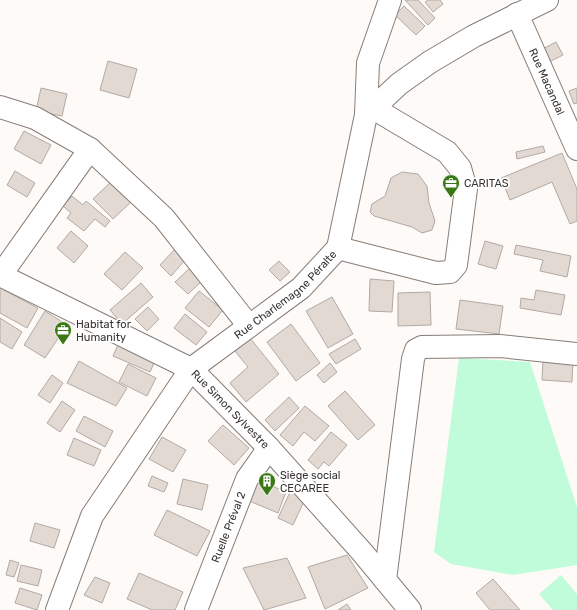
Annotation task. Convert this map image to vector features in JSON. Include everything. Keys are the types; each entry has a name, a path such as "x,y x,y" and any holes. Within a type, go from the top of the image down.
{"street":[{"name":"Rue Charlemagne Péralte","path":"57,610 92,516 191,369 301,288 338,248 370,111 368,62 390,0"},
{"path":"338,248 436,273 450,272 456,266 466,190 460,168 447,152 370,111 399,84 430,62 517,14 547,0"},
{"name":"Rue Macandal","path":"517,14 577,149"},
{"path":"0,107 35,118 90,149 164,218 249,326"},
{"path":"0,275 90,149"},
{"name":"Rue Simon Sylvestre","path":"0,275 191,369 269,448 410,610"},
{"path":"385,580 413,359 416,350 422,347 500,346 577,354"},
{"name":"Ruelle Préval 2","path":"196,610 247,479 269,448"}],"green space":[{"path":"459,358 530,362 577,507 577,565 513,575 451,564 434,552"},
{"path":"561,575 577,594 577,610 553,610 539,594"}],"building":[{"path":"405,0 418,0 435,18 428,25"},
{"path":"428,0 440,0 443,4 433,12 425,2"},
{"path":"404,6 425,26 416,35 395,15"},
{"path":"556,42 563,55 545,64 539,51"},
{"path":"108,61 137,69 129,98 100,90"},
{"path":"41,88 67,94 62,116 36,111"},
{"path":"577,88 577,103 574,104 569,91"},
{"path":"24,131 51,145 41,164 14,149"},
{"path":"543,146 545,152 517,159 516,152"},
{"path":"562,153 577,189 577,221 570,224 552,182 510,200 501,178"},
{"path":"15,171 35,183 27,197 7,185"},
{"path":"402,172 418,174 427,186 429,203 435,221 432,230 422,233 412,227 374,216 370,212 372,204 385,196 391,178"},
{"path":"113,180 132,201 113,219 93,199"},
{"path":"72,196 83,205 86,201 110,221 105,227 95,219 84,231 67,218 71,213 63,206"},
{"path":"71,231 88,246 74,263 57,248"},
{"path":"485,241 503,246 496,269 478,264"},
{"path":"516,245 571,256 567,277 540,271 543,260 514,254"},
{"path":"175,249 186,259 171,276 160,265"},
{"path":"125,252 143,268 122,290 104,274"},
{"path":"279,261 290,272 280,281 269,270"},
{"path":"190,268 202,281 188,294 175,282"},
{"path":"370,279 394,281 392,312 369,311"},
{"path":"141,283 153,297 122,324 110,310"},
{"path":"0,288 38,308 27,328 0,313"},
{"path":"536,290 565,295 561,315 520,308 521,298 534,300"},
{"path":"199,291 223,310 209,327 185,308"},
{"path":"430,292 431,325 398,326 398,293"},
{"path":"332,297 353,334 328,348 306,311"},
{"path":"460,300 503,306 499,334 456,329"},
{"path":"148,307 159,319 147,331 135,319"},
{"path":"45,311 67,325 45,358 24,345"},
{"path":"185,314 207,332 196,345 174,328"},
{"path":"0,318 22,332 12,349 0,342"},
{"path":"291,324 320,363 296,381 267,342"},
{"path":"121,338 158,354 150,372 113,356"},
{"path":"250,338 279,374 246,402 230,383 248,367 234,350"},
{"path":"355,339 361,349 336,364 329,354"},
{"path":"543,358 573,360 572,382 542,380"},
{"path":"79,361 127,388 116,406 67,383"},
{"path":"330,363 337,372 324,383 317,375"},
{"path":"128,364 156,378 147,396 119,382"},
{"path":"52,375 63,383 50,403 38,395"},
{"path":"345,391 375,425 358,440 328,406"},
{"path":"289,397 299,408 275,431 265,420"},
{"path":"62,401 75,410 60,432 47,423"},
{"path":"305,406 329,426 315,441 304,432 293,446 280,435"},
{"path":"84,416 113,431 105,447 76,431"},
{"path":"223,425 249,448 234,465 208,441"},
{"path":"331,432 347,445 329,466 324,462 318,469 308,460"},
{"path":"162,437 186,450 173,472 149,459"},
{"path":"74,438 101,450 94,466 67,455"},
{"path":"152,476 168,483 164,492 148,486"},
{"path":"183,479 208,485 202,510 177,504"},
{"name":"Siège social CECAREE","path":"256,479 286,492 278,513 247,500"},
{"path":"291,490 306,497 293,525 278,518"},
{"path":"167,510 210,531 197,556 154,535"},
{"path":"35,523 60,530 54,548 30,541"},
{"path":"347,555 368,588 325,609 308,567"},
{"path":"287,558 306,598 264,610 243,568"},
{"path":"10,560 19,563 14,577 6,575"},
{"path":"21,565 42,570 38,586 17,581"},
{"path":"139,573 183,592 175,610 152,610 127,599"},
{"path":"95,577 110,583 102,603 84,595"},
{"path":"493,579 520,610 490,610 476,593"},
{"path":"20,588 42,595 37,610 15,603"},
{"path":"347,604 351,610 338,610"}],"place":[{"name":"CARITAS","path":"451,198"},
{"name":"Habitat for Humanity","path":"63,345"},
{"name":"Siège social CECAREE","path":"267,496"}]}
